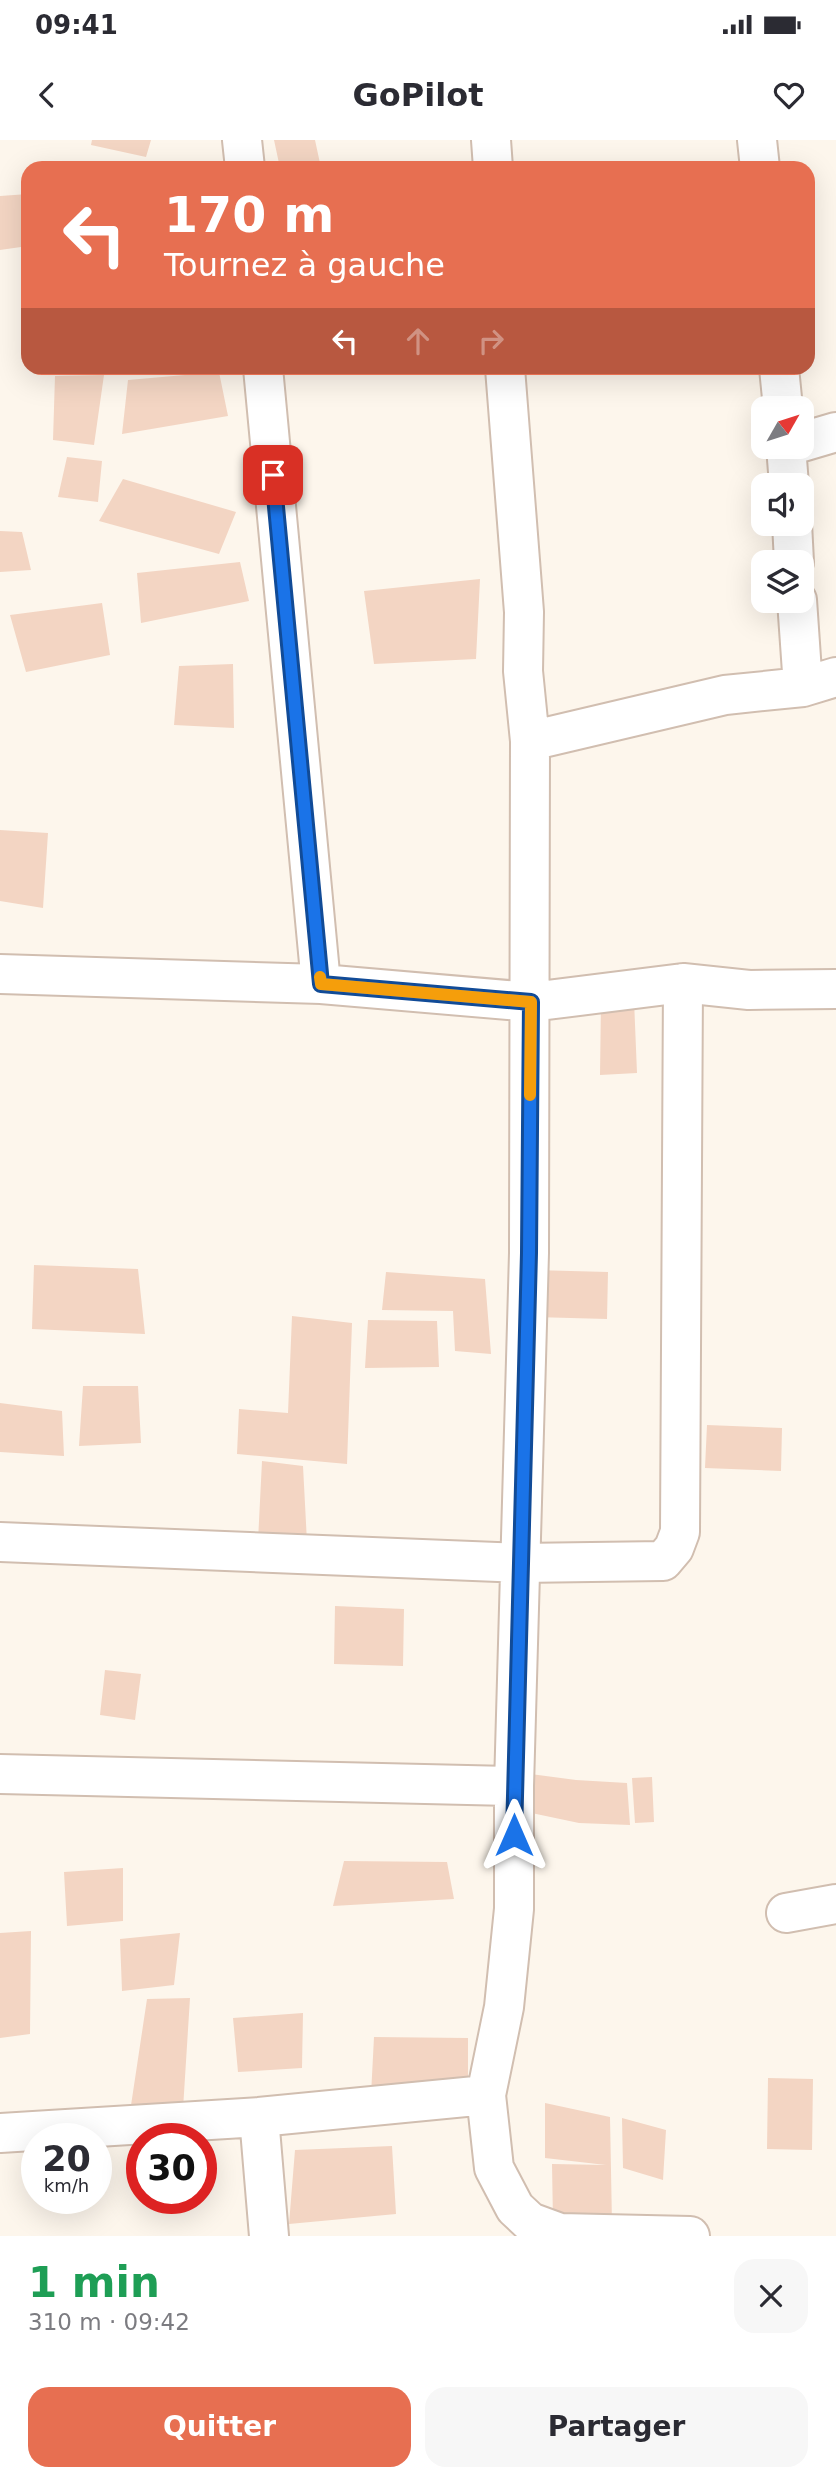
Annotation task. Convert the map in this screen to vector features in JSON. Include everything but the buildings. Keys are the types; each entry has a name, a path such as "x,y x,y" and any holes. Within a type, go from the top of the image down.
{"street":[{"path":"242,140 244,161"},
{"path":"491,140 492,161"},
{"path":"757,140 759,161"},
{"path":"264,375 321,984"},
{"path":"506,375 524,612 523,671 530,741 529,1253 513,1909 504,2007 486,2095 495,2168 514,2208 530,2222 559,2233 690,2236"},
{"path":"780,375 782,396"},
{"path":"814,438 836,432"},
{"path":"530,741 725,695 819,682 800,613"},
{"path":"0,974 321,984 531,1002 683,983 749,990 836,989"},
{"path":"0,1542 520,1563 663,1561 674,1548 680,1532 683,983"},
{"path":"0,1774 514,1786"},
{"path":"786,1913 836,1904"},
{"path":"0,2133 260,2117 486,2095"},
{"path":"260,2117 269,2236"}],"slow traffic":[{"path":"320,977 321,984 531,1002 530,1095"}],"route":[{"path":"273,475 321,984 531,1002 529,1253 514,1835"}]}
